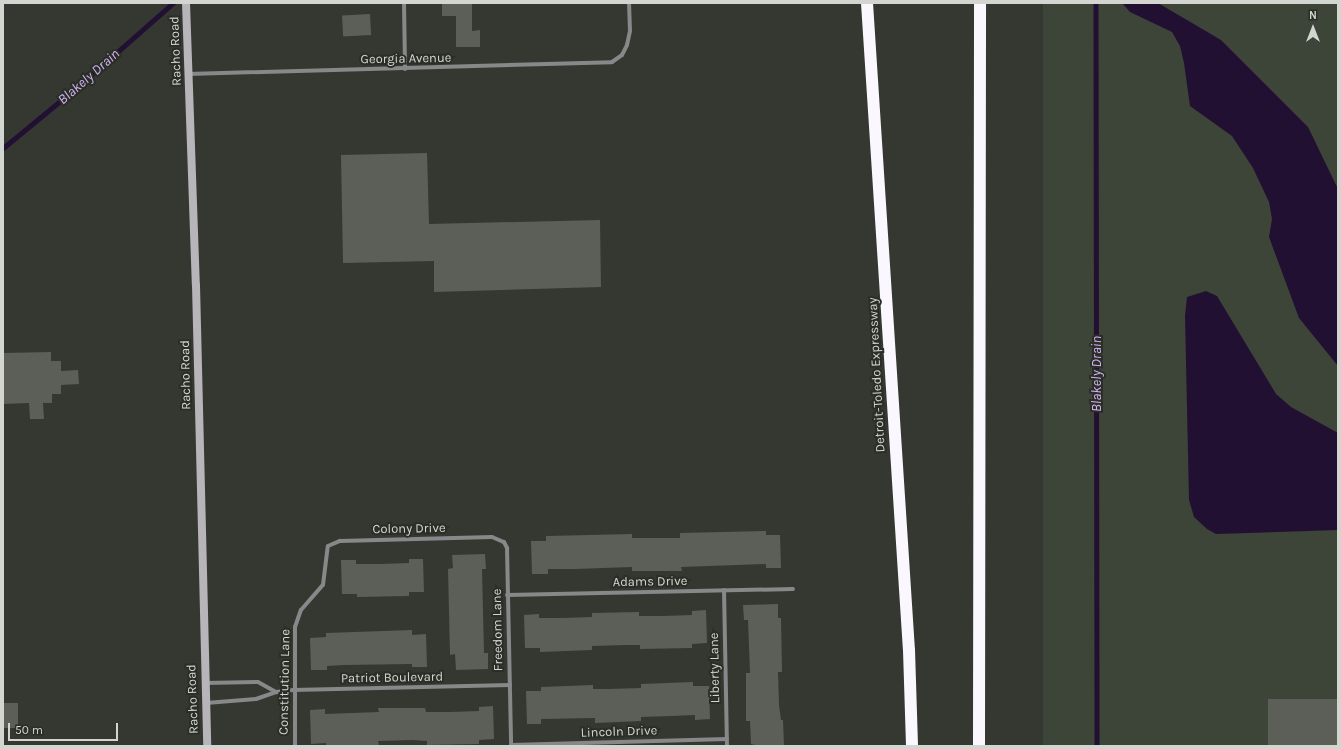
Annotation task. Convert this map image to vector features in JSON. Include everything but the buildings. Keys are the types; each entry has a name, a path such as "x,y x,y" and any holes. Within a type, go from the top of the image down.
{"highway":[{"name":"Detroit-Toledo Expressway","path":"867,3 909,650 912,746"},
{"path":"979,746 980,3"}],"street":[{"name":"Racho Road","path":"186,3 196,285 207,746"},
{"path":"404,3 405,69"},
{"name":"Georgia Avenue","path":"188,74 597,64 612,62 622,56 630,31 629,3"},
{"name":"Colony Drive","path":"340,541 478,537"},
{"name":"Freedom Lane","path":"478,537 492,537 504,542 506,548 511,745"},
{"name":"Constitution Lane","path":"295,746 294,634 298,617 323,585 328,546 340,541"},
{"name":"Adams Drive","path":"507,595 793,589"},
{"name":"Liberty Lane","path":"724,590 727,746"},
{"path":"205,683 258,682 276,692"},
{"name":"Patriot Boulevard","path":"206,702 256,699 276,692 294,690 510,685"},
{"name":"Lincoln Drive","path":"511,745 727,739"}],"shaded area":[{"path":"1043,3 1338,3 1338,746 1043,746"},
{"path":"1122,3 1158,3 1221,40 1308,127 1338,189 1338,366 1299,318 1269,237 1272,219 1269,202 1253,168 1232,136 1190,106 1180,46 1172,32 1130,12"},
{"path":"1206,291 1217,296 1276,394 1291,407 1338,433 1338,530 1216,534 1207,529 1194,517 1189,500 1185,316 1187,297"}],"waterway":[{"name":"Blakely Drain","path":"3,148 81,84 173,3"},
{"name":"Blakely Drain","path":"1096,3 1097,746"}]}
